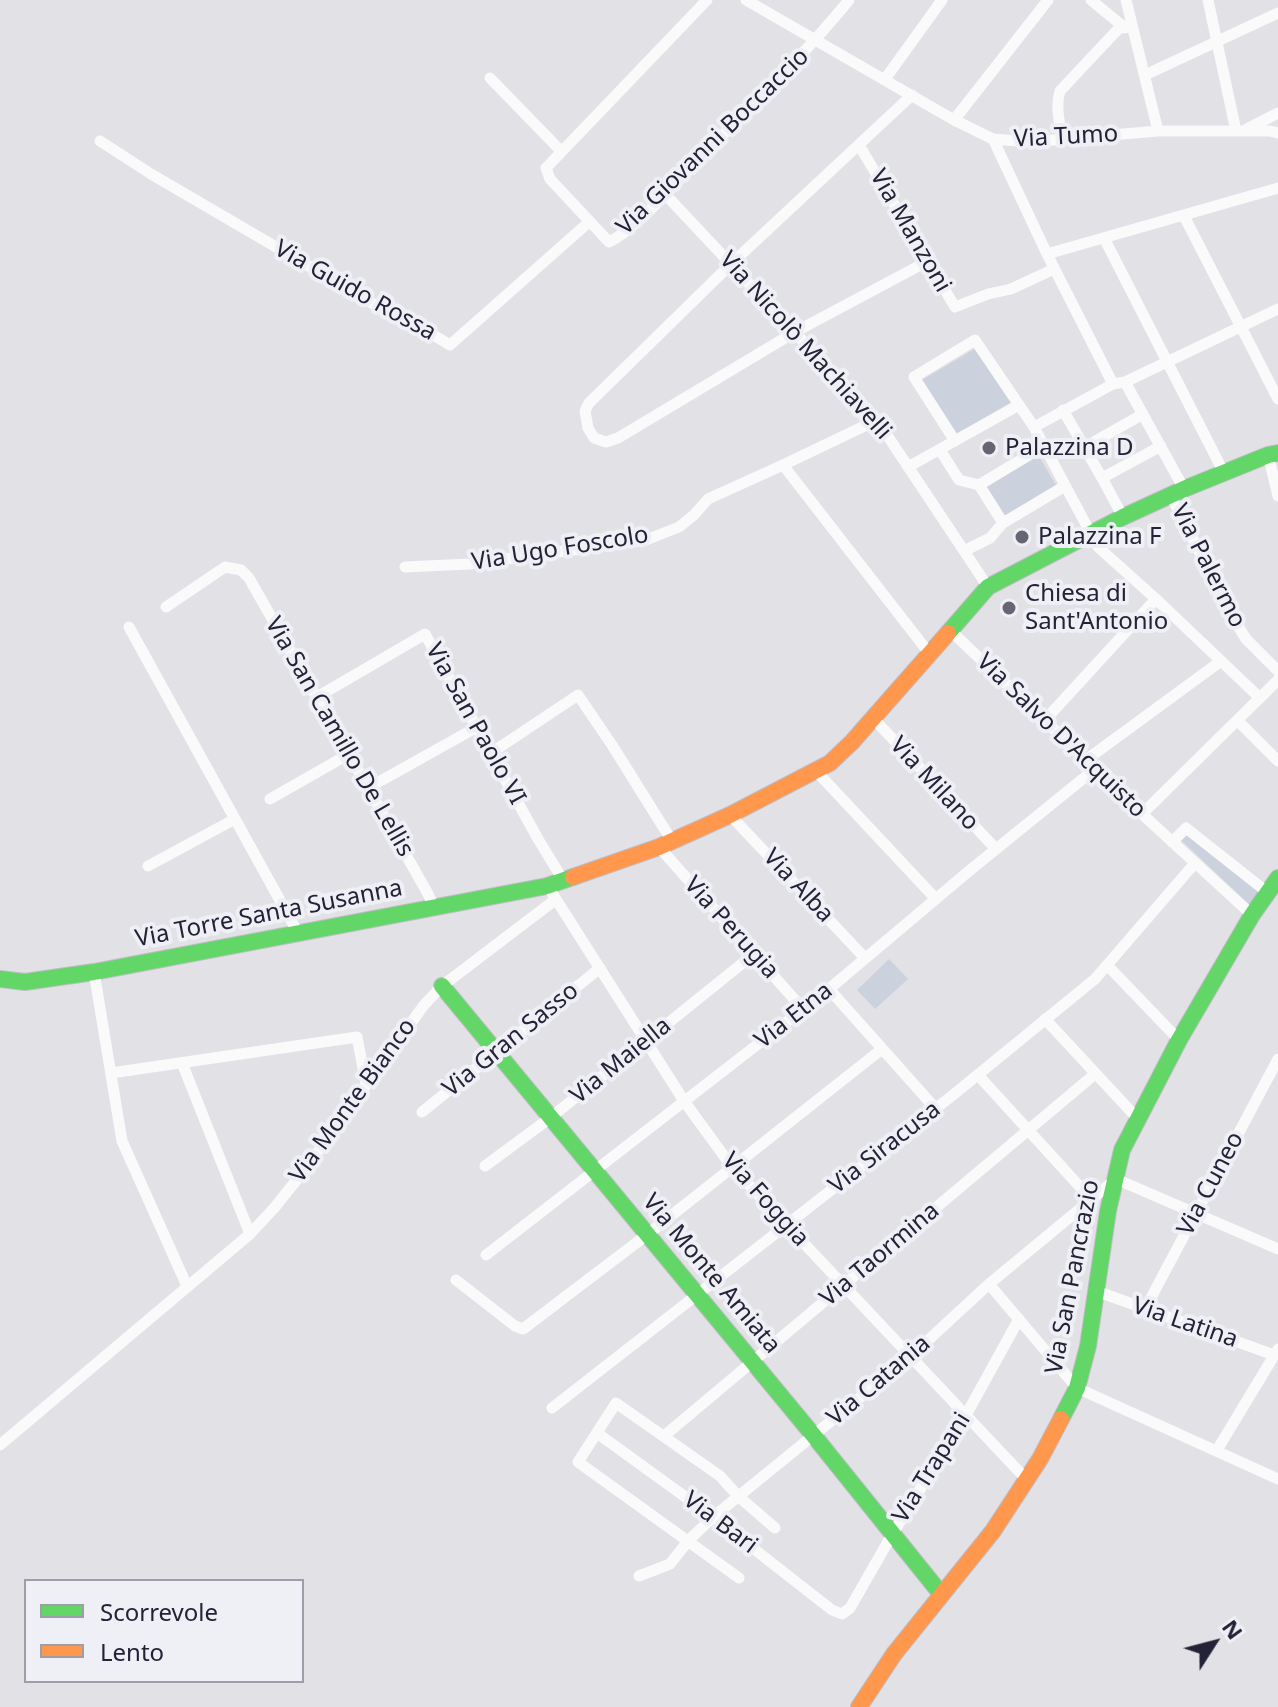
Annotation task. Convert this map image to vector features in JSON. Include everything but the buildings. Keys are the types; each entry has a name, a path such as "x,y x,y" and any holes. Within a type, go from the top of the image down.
{"street":[{"path":"589,222 550,179 546,168 707,0"},
{"name":"Via Tumo","path":"746,0 954,120 993,139 1030,142 1158,131 1278,133"},
{"name":"Via Giovanni Boccaccio","path":"589,222 615,239 665,194 816,40 849,0"},
{"path":"885,79 942,0"},
{"path":"954,120 1048,0"},
{"path":"1091,0 1135,36"},
{"path":"1126,0 1158,131"},
{"path":"1208,0 1240,131 1278,113"},
{"path":"1145,75 1278,13"},
{"path":"1062,139 1058,107 1060,91 1122,25"},
{"path":"490,78 561,151"},
{"path":"912,95 731,264 589,403 585,411 588,428 594,438 606,442 618,438 795,332 928,261"},
{"name":"Via Palermo","path":"993,139 1054,269 1119,383 1143,414 1161,446 1233,618 1246,639 1278,671"},
{"name":"Via Guido Rossa","path":"100,141 375,305 450,345 589,222"},
{"name":"Via Manzoni","path":"859,145 955,307 1011,289 1054,269"},
{"path":"1047,254 1278,188"},
{"name":"Via Nicolò Machiavelli","path":"665,194 877,420 988,587"},
{"path":"1184,216 1278,399"},
{"path":"1104,238 1224,473"},
{"path":"1034,427 1063,410 1278,309"},
{"path":"955,441 914,377 975,340 1034,427 1098,547 1260,698"},
{"path":"908,467 1019,405"},
{"path":"1063,410 1123,517"},
{"path":"1085,447 1143,414"},
{"name":"Via Ugo Foscolo","path":"405,567 469,564 646,540 679,527 708,499 877,420"},
{"path":"979,485 1044,446"},
{"path":"1102,478 1161,446"},
{"path":"940,450 959,480 979,485 1003,523"},
{"path":"1273,454 1278,496"},
{"name":"Via Torre Santa Susanna","path":"0,979 25,982 94,972 561,885 666,844 830,763 988,587 1123,517 1273,454"},
{"path":"783,465 929,653"},
{"path":"964,551 990,538 1003,523 1065,486"},
{"name":"Via San Camillo De Lellis","path":"166,607 225,567 241,570 249,578 434,907"},
{"path":"1045,720 1156,599"},
{"path":"129,627 298,933"},
{"name":"Via Salvo D'Acquisto","path":"950,630 1252,915"},
{"name":"Via San Paolo VI","path":"317,697 425,634 561,885"},
{"name":"Via Etna","path":"486,1255 829,989 996,849 1090,764 1221,661"},
{"path":"1142,814 1278,680"},
{"name":"Via Perugia","path":"491,753 578,695 612,745 666,844 754,954 803,1009"},
{"name":"Via Milano","path":"873,718 996,849"},
{"path":"1238,721 1278,761"},
{"path":"368,788 477,727"},
{"path":"270,799 349,754"},
{"path":"816,771 936,899"},
{"name":"Via Alba","path":"730,815 865,958"},
{"path":"148,866 235,819"},
{"path":"1172,842 1186,828 1267,892"},
{"name":"Via Siracusa","path":"552,1408 978,1075 1095,979 1195,863"},
{"name":"Via San Pancrazio","path":"859,1707 894,1654 993,1531 1027,1480 1077,1388 1088,1346 1108,1211 1122,1150 1179,1040 1252,915 1278,878"},
{"name":"Via Foggia","path":"561,885 600,968 684,1101 732,1167 1027,1480"},
{"name":"Via Monte Bianco","path":"0,1445 250,1234 307,1167 424,1005 442,986 561,885"},
{"name":"Via Maiella","path":"485,1166 550,1118 754,954"},
{"path":"1107,965 1179,1040"},
{"name":"Via Gran Sasso","path":"422,1112 600,968"},
{"path":"94,972 122,1141 187,1286"},
{"name":"Via Monte Amiata","path":"442,986 941,1594"},
{"path":"829,989 935,1108"},
{"path":"1045,1019 1137,1118"},
{"path":"111,1073 357,1037 366,1084"},
{"path":"456,1280 523,1329 882,1049"},
{"name":"Via Cuneo","path":"1145,1309 1278,1059"},
{"path":"182,1063 250,1234"},
{"name":"Via Taormina","path":"664,1436 1095,1074"},
{"path":"978,1075 1091,1199"},
{"path":"1116,1179 1277,1246"},
{"name":"Via Catania","path":"639,1576 670,1564 713,1517 911,1356 989,1284 1116,1179"},
{"path":"989,1284 1077,1388 1278,1479"},
{"name":"Via Latina","path":"1096,1291 1276,1352"},
{"name":"Via Trapani","path":"842,1614 850,1608 966,1415 1019,1319"},
{"path":"1217,1450 1276,1352"},
{"name":"Via Bari","path":"739,1578 578,1462 616,1403 720,1476 775,1528"},
{"name":"Via Bari","path":"597,1433 713,1517 832,1610 842,1614"}],"shaded area":[{"path":"976,348 1013,401 955,435 922,380"},
{"path":"1038,455 1056,485 1005,516 987,487"},
{"path":"1187,835 1258,890 1249,904 1181,840"},
{"path":"889,959 908,979 875,1009 857,990"}],"traffic: fast":[{"path":"948,633 988,587 1123,517 1184,489 1278,453"},
{"path":"0,979 25,982 94,972 547,886 573,877"},
{"path":"1061,1419 1077,1388 1088,1346 1108,1211 1122,1150 1179,1040 1252,915 1278,878"},
{"path":"442,986 941,1594"}],"traffic: slow":[{"path":"573,877 659,847 730,815 830,763 948,633"},
{"path":"859,1707 894,1654 993,1531 1040,1459 1061,1419"}],"place":[{"name":"Palazzina D","path":"989,448"},
{"name":"Palazzina F","path":"1022,537"},
{"name":"Chiesa di Sant'Antonio","path":"1009,608"}]}
